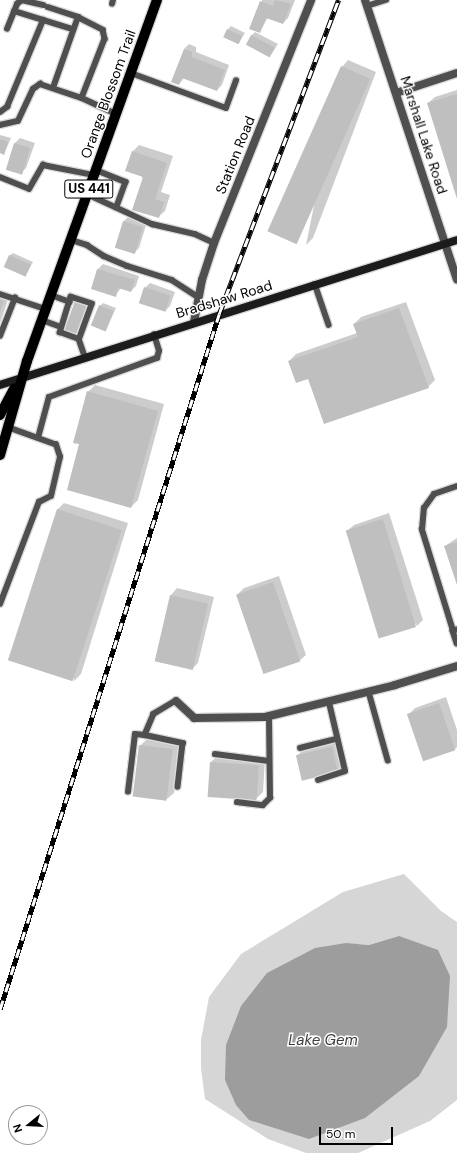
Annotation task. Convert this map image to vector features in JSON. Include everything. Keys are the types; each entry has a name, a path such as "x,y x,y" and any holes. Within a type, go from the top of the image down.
{"main road":[{"name":"Orange Blossom Trail","path":"0,455 9,428 21,377 157,0"},
{"name":"Orange Blossom Trail","path":"0,415 21,377"}],"street":[{"name":"Station Road","path":"194,322 198,297 214,243 310,0"},
{"name":"Marshall Lake Road","path":"366,3 457,279"},
{"path":"396,93 457,73"},
{"name":"Bradshaw Road","path":"0,385 85,356 457,240"},
{"path":"176,701 194,718 269,716 329,703 457,666"}],"lane":[{"path":"7,29 14,11 22,0 78,17 103,30 105,39 82,98"},
{"path":"366,3 386,0"},
{"path":"14,11 73,29"},
{"path":"53,88 78,17"},
{"path":"0,112 7,107 43,20"},
{"path":"131,73 226,108 236,81"},
{"path":"0,125 18,121 33,89 38,85 53,88 82,98 116,114"},
{"path":"0,177 29,189 43,166 95,173 126,182 117,207"},
{"path":"87,194 152,224 195,234 214,243"},
{"path":"71,240 87,245 104,256 127,266 172,280 198,297"},
{"path":"315,284 329,326"},
{"path":"0,294 46,308"},
{"path":"51,295 70,302"},
{"path":"80,339 60,332 70,309 71,297 92,304 82,326 80,339 85,356"},
{"path":"0,336 15,298"},
{"path":"42,320 62,328"},
{"path":"38,438 49,397 157,358 159,351 154,335"},
{"path":"0,604 39,502 51,496 60,457 56,444 9,428"},
{"path":"457,486 434,494 424,508 422,530 455,631 457,643"},
{"path":"369,692 388,760"},
{"path":"145,735 154,714 176,701"},
{"path":"318,780 345,772 329,703"},
{"path":"237,802 263,805 270,798 269,716"},
{"path":"128,792 135,734 183,743 178,787"},
{"path":"300,748 337,739"},
{"path":"215,754 269,761"}],"shaded area":[{"path":"404,874 441,911 457,922 457,1100 430,1121 358,1153 306,1153 268,1139 205,1099 201,1068 201,1040 209,997 241,954 343,892","holes":["399,936 241,1006 359,944 369,945"]}],"water":[{"name":"Lake Gem","path":"399,936 438,950 450,976 447,1027 419,1076 365,1118 309,1139 249,1120 236,1105 225,1080 226,1045 241,1006 267,973 315,948 346,943 369,945"}],"building":[{"path":"275,0 291,4 283,24 266,18 260,33 249,29 260,1 273,6"},
{"path":"227,29 242,36 239,44 223,37"},
{"path":"251,35 275,48 270,57 246,45"},
{"path":"184,49 192,52 192,57 225,70 217,91 182,78 179,85 171,82"},
{"path":"341,66 370,79 297,244 267,231"},
{"path":"457,94 457,199 427,103"},
{"path":"0,139 8,142 4,155 0,153"},
{"path":"14,143 30,148 22,175 6,170"},
{"path":"132,151 167,163 155,199 164,202 159,218 132,210 143,177 125,171"},
{"path":"123,221 143,227 135,254 115,248"},
{"path":"9,255 31,265 26,277 4,267"},
{"path":"97,269 135,280 131,292 118,288 116,297 91,289"},
{"path":"144,287 171,296 165,312 139,303"},
{"path":"0,299 4,301 0,311"},
{"path":"75,301 86,305 75,335 64,331"},
{"path":"99,305 114,311 106,331 91,325"},
{"path":"399,308 429,388 324,424 308,379 296,383 288,361 358,337 353,324"},
{"path":"87,391 158,411 131,508 67,490 79,444 73,443"},
{"path":"57,509 122,530 73,681 8,660"},
{"path":"383,519 416,627 379,638 346,530"},
{"path":"457,542 457,585 444,546"},
{"path":"273,582 300,661 263,674 236,595"},
{"path":"170,595 208,604 193,670 155,661"},
{"path":"439,703 455,750 423,761 407,714"},
{"path":"139,745 173,749 166,801 133,797"},
{"path":"332,747 338,772 302,781 296,755"},
{"path":"210,762 259,765 256,800 208,797"}],"railway":[{"path":"0,1009 219,314 338,0"}]}
